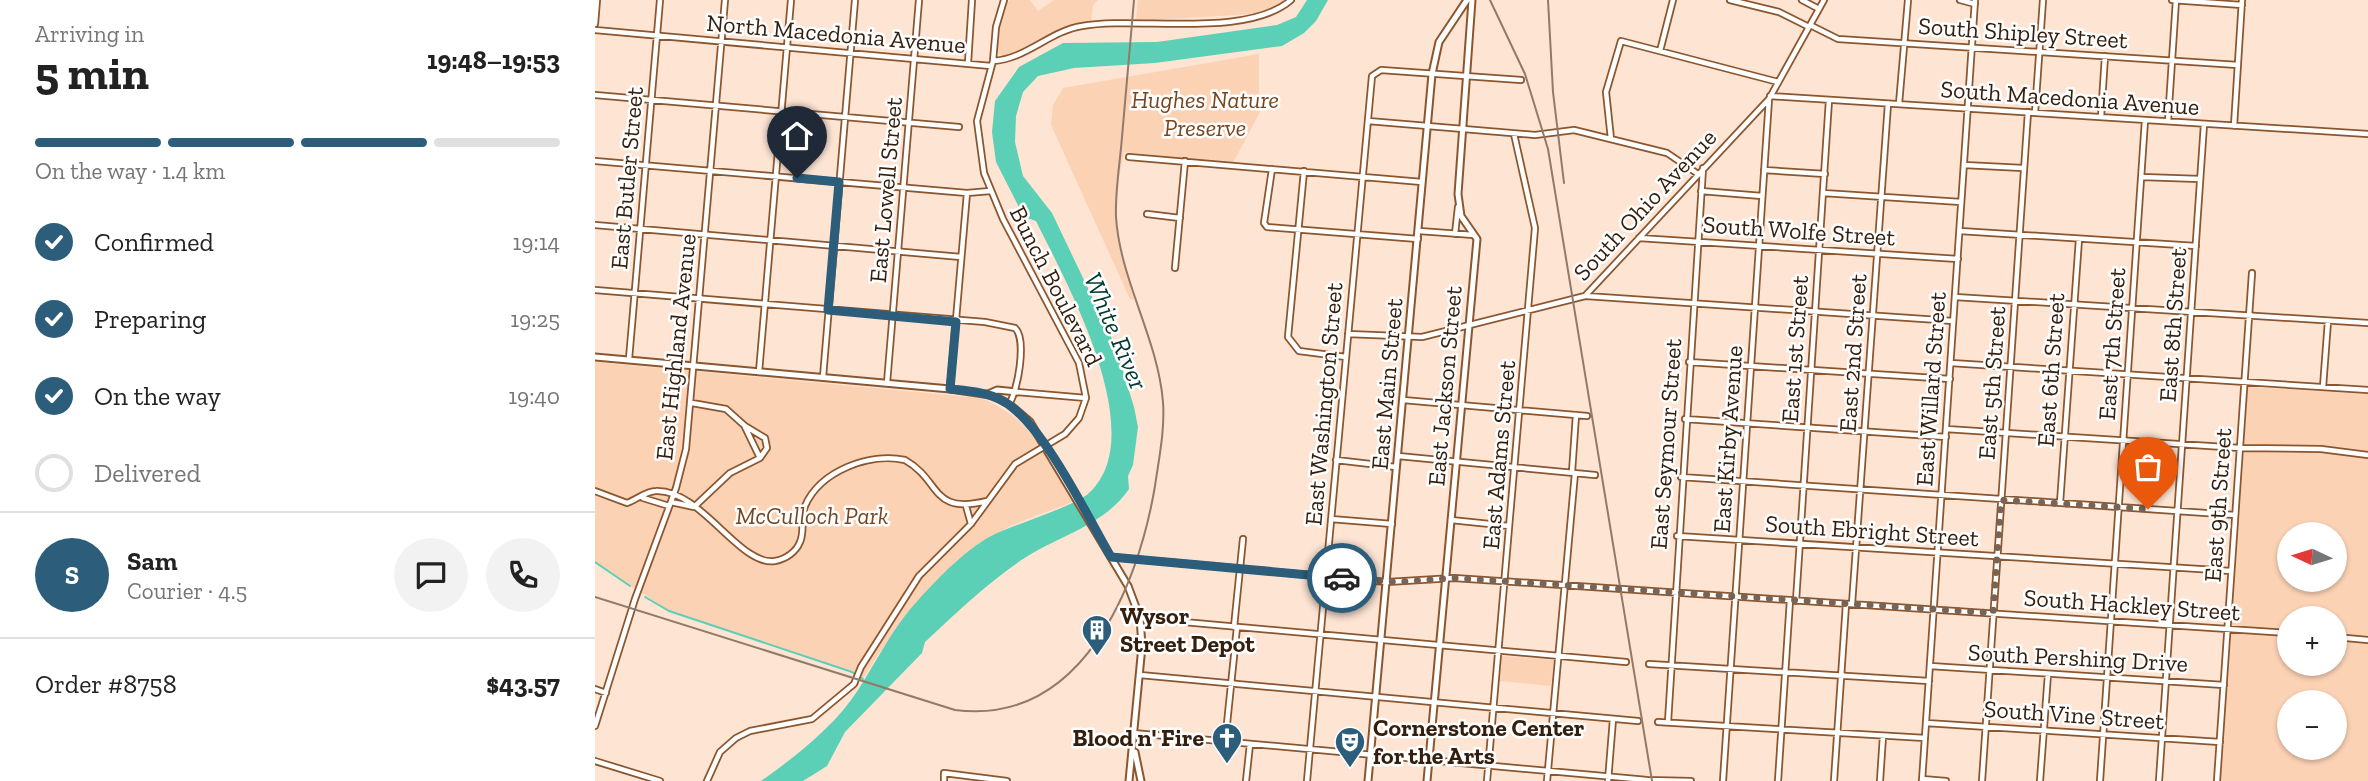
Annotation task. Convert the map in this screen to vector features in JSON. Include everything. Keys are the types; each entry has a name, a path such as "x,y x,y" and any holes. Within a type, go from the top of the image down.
{"main road":[{"name":"East Main Street","path":"1368,781 1432,74 1437,46 1467,0"},
{"path":"1472,0 1458,202 1461,216 1475,235"},
{"path":"1453,21 1471,23"},
{"name":"East Jackson Street","path":"1427,781 1477,242 1475,235"},
{"path":"595,357 950,389 988,394 1009,404 1030,422 1046,446 1128,586 1140,618 1140,675 1129,781"},
{"path":"988,394 997,390 1017,392"},
{"path":"1133,742 1141,781"}],"street":[{"path":"595,23 597,0"},
{"name":"East Butler Street","path":"629,359 660,0"},
{"name":"East Highland Avenue","path":"595,726 674,493 686,449 725,0"},
{"path":"759,372 791,0"},
{"path":"823,377 855,0"},
{"name":"East Lowell Street","path":"887,383 919,0"},
{"path":"968,63 971,0"},
{"name":"Bunch Boulevard","path":"707,781 720,752 736,738 750,731 813,719 854,684 861,667 919,576 971,524 1020,460 1046,446 1077,421 1086,398 1079,363 990,191 981,161 977,127 992,64 997,20 1004,0"},
{"path":"992,64 1019,55 1061,32 1084,25 1163,25 1257,17 1274,12 1291,0"},
{"path":"1660,51 1673,0"},
{"name":"South Shipley Street","path":"1730,0 1781,13 1837,40 2238,65"},
{"path":"1802,0 1819,9"},
{"path":"1770,97 1824,0"},
{"path":"1899,104 1909,0"},
{"path":"1960,0 1975,2"},
{"path":"2035,113 2043,0"},
{"path":"2168,121 2174,0 2242,2 2234,125"},
{"name":"East Willard Street","path":"1922,780 1975,2"},
{"name":"North Macedonia Avenue","path":"595,30 992,64"},
{"path":"1611,139 1606,92 1621,41 1778,82"},
{"path":"2101,117 2105,56"},
{"name":"East Washington Street","path":"1307,781 1374,73 1381,70 1432,74"},
{"path":"1432,74 1521,80"},
{"path":"595,95 959,127"},
{"name":"South Macedonia Avenue","path":"1770,97 2368,134"},
{"name":"South Ohio Avenue","path":"1348,334 1409,339 1585,296 1770,97"},
{"name":"East Kirby Avenue","path":"1723,781 1770,97"},
{"name":"East 1st Street","path":"1778,781 1785,672 1800,543 1829,100"},
{"name":"East 2nd Street","path":"1834,781 1841,676 1857,547 1888,104"},
{"name":"East 5th Street","path":"1982,781 2028,112"},
{"path":"1755,113 1762,113 1767,121"},
{"name":"East 7th Street","path":"2100,781 2145,120"},
{"path":"1368,121 1535,135 1566,129 1668,153 1698,174"},
{"name":"East 8th Street","path":"2159,781 2204,124"},
{"name":"East Adams Street","path":"1487,781 1535,224 1514,134"},
{"path":"1129,157 1423,183"},
{"path":"595,161 967,193 990,191"},
{"path":"1175,268 1185,162"},
{"path":"1964,165 2024,168"},
{"name":"East Seymour Street","path":"1668,722 1677,536 1703,168"},
{"path":"1272,169 1264,226 1418,239"},
{"path":"1764,170 1825,174"},
{"path":"1304,172 1288,334 1290,344 1299,351 1346,357"},
{"path":"2142,177 2200,178"},
{"path":"1701,191 1762,196"},
{"path":"950,389 967,193"},
{"path":"1823,193 1961,202"},
{"path":"1455,234 1458,202"},
{"path":"1147,214 1180,218"},
{"path":"595,225 961,257"},
{"path":"1419,231 1475,235"},
{"path":"1960,231 2196,246"},
{"name":"South Wolfe Street","path":"1638,238 1958,259"},
{"name":"East 6th Street","path":"2060,503 2078,239"},
{"name":"East 9th Street","path":"2217,781 2252,273"},
{"path":"595,290 956,322 985,322 1018,331 1017,392 1009,404"},
{"path":"1585,296 1953,321"},
{"path":"1955,297 2368,323"},
{"path":"2323,387 2329,320"},
{"path":"1689,362 1950,379"},
{"path":"1951,363 2368,390"},
{"path":"1017,392 1086,398"},
{"path":"1403,400 1587,416"},
{"path":"692,403 726,409 745,426 766,439 767,448 759,458 730,472 694,507"},
{"path":"1547,781 1565,587 1576,415"},
{"path":"1685,419 1946,437"},
{"path":"745,426 759,458"},
{"path":"1946,429 2240,448 2321,449 2368,455"},
{"path":"1398,456 1595,475"},
{"path":"595,491 623,503 642,498 652,491 674,493 717,523 751,555 768,561 786,557 799,545 803,509 817,489 840,471 866,460 905,460 941,497 966,506 988,501"},
{"path":"1336,460 1397,467"},
{"path":"1681,477 2235,515"},
{"path":"642,498 694,507"},
{"path":"966,506 971,524"},
{"path":"1331,519 1392,524"},
{"path":"1451,520 1509,526"},
{"name":"South Ebright Street","path":"1677,536 2231,571"},
{"path":"1226,743 1243,539"},
{"name":"South Hackley Street","path":"1111,557 1387,582 1445,578 2277,632"},
{"path":"1140,618 1626,662"},
{"path":"2347,638 2368,640"},
{"path":"1649,664 1929,681"},
{"name":"South Pershing Drive","path":"1930,666 2224,685"},
{"path":"2040,781 2048,674"},
{"path":"1140,675 1638,721"},
{"path":"595,689 606,693"},
{"path":"1608,779 1613,719"},
{"path":"1658,722 1925,738"},
{"name":"South Vine Street","path":"1926,723 2220,742"},
{"path":"1133,733 1548,771 1608,779 1691,781"},
{"path":"1880,781 1883,736"},
{"path":"1246,781 1249,744"},
{"path":"595,761 660,781"},
{"path":"943,781 944,774 1007,781"},
{"path":"1922,780 1946,781"}],"green space":[{"path":"1010,0 1030,0 1038,11 1054,0 1098,0 1093,5 1091,22 1059,30 1004,57 997,52 998,32 1002,11"},
{"path":"1138,0 1284,0 1270,9 1253,14 1136,21"},
{"name":"Hughes Nature Preserve","path":"1259,54 1259,100 1262,108 1232,165 1124,152 1117,211 1120,243 1134,300 1130,299 1051,125 1053,105 1063,88"},
{"name":"McCulloch Park","path":"595,362 980,398 1013,416 1036,440 1072,502 1001,531 953,565 904,619 863,679 852,672 669,611 595,562"},
{"path":"2248,387 2368,394 2368,781 2221,781"},
{"path":"1502,656 1554,660 1551,686 1500,681"}],"water":[{"path":"1307,0 1328,0 1316,21 1304,33 1282,46 1155,63 1074,68 1038,76 1023,92 1016,116 1015,142 1023,176 1052,213 1115,345 1134,407 1138,427 1133,465 1128,476 1129,489 1107,512 1023,559 960,609 925,642 922,653 845,732 827,766 803,781 761,781 801,751 838,716 858,690 902,619 955,562 997,533 1082,498 1089,493 1106,467 1112,435 1108,398 1097,358 1083,319 1036,221 1024,217 996,162 992,132 995,101 1019,67 1063,43 1157,42 1277,25 1296,17"}],"waterway":[{"path":"595,562 630,586"},
{"path":"645,597 669,611 852,672 863,679"}],"railway":[{"path":"595,597 955,710 999,709 1037,696 1070,673 1096,642 1118,605 1134,566 1147,525 1162,434 1163,402 1160,379 1124,264 1116,217 1134,0"},
{"path":"1490,0 1525,74 1548,149 1652,781"},
{"path":"1548,0 1553,92 1564,183"}],"way so far":[{"path":"1342,578 1396,582 1454,578 1993,613 2001,500 2148,509"}],"place":[{"name":"Wysor Street Depot","path":"1097,657"},
{"name":"Blood n' Fire","path":"1227,765"},
{"name":"Cornerstone Center for the Arts","path":"1350,769"}],"route":[{"path":"797,178 839,182 828,310 956,322 950,389 991,395 1009,404 1030,422 1111,557 1342,578"}],"water label":[{"name":"White River","path":"1116,331"}]}
